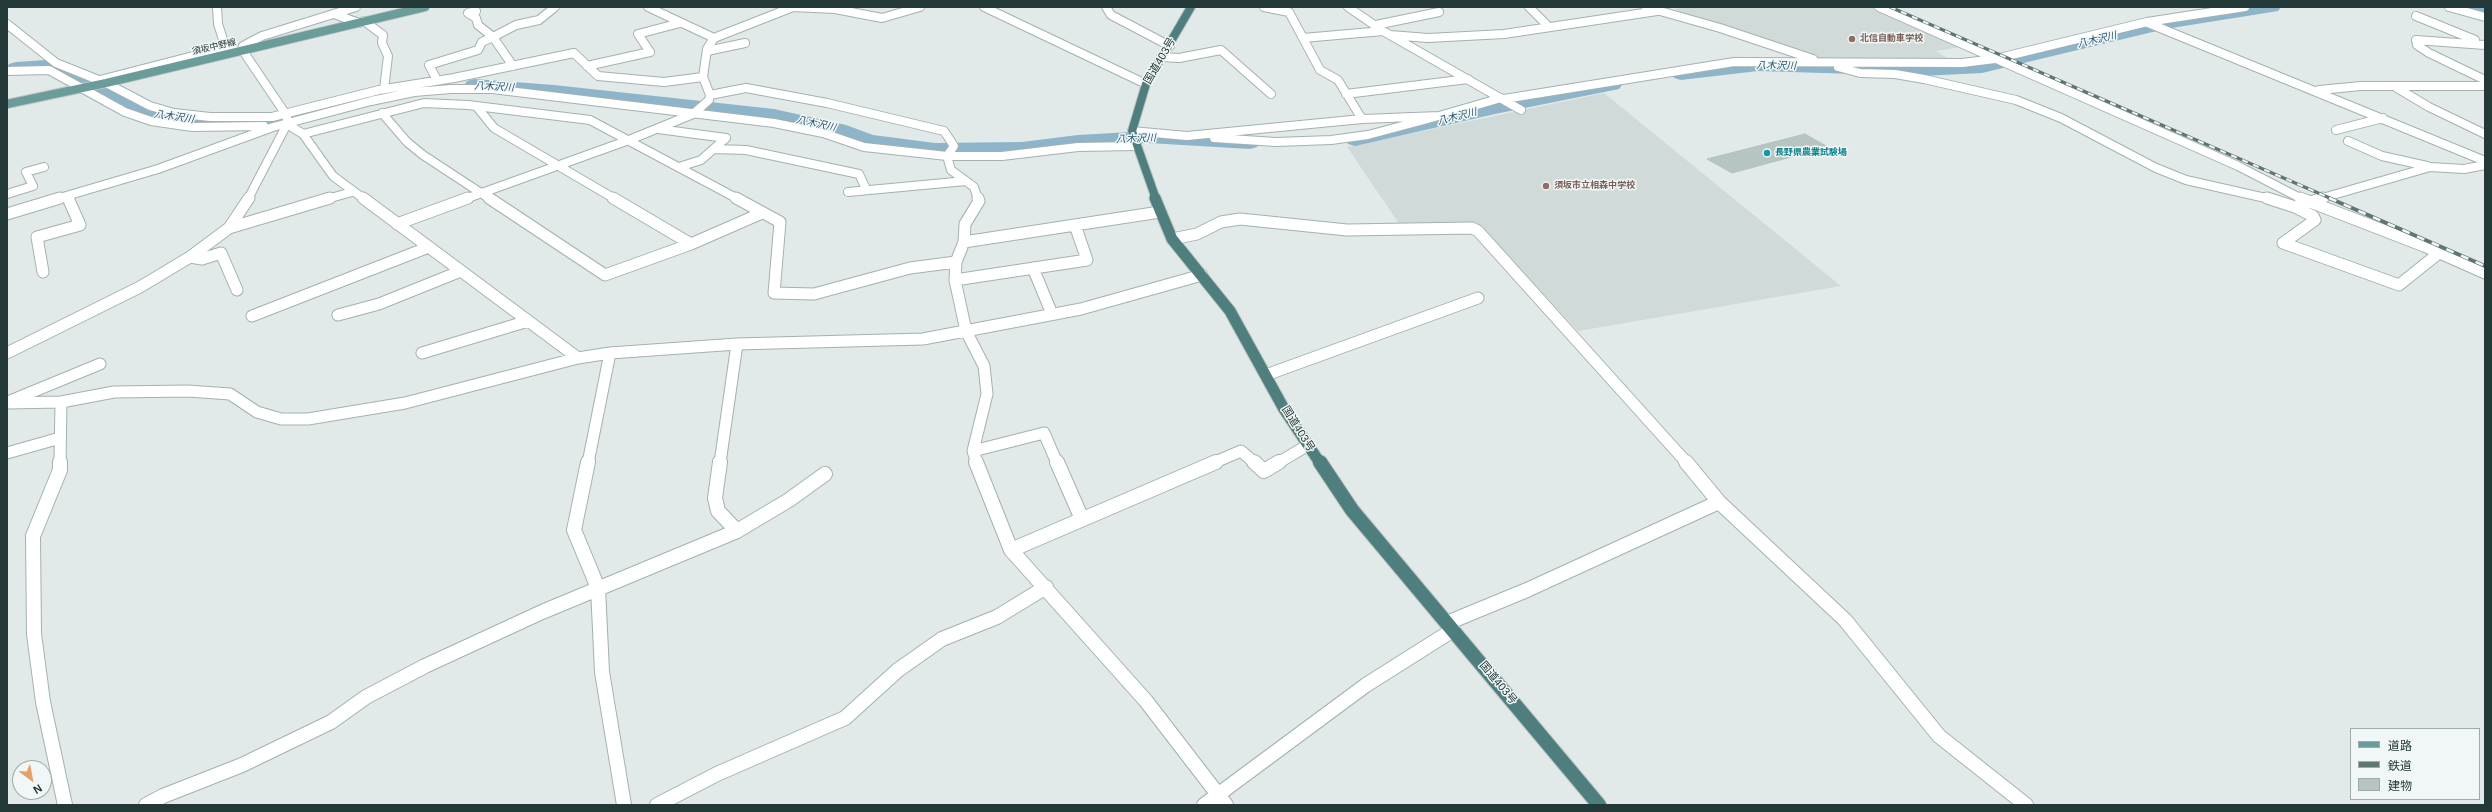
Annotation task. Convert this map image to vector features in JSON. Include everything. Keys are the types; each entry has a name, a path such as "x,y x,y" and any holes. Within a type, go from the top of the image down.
{"highway":[{"name":"国道403号","path":"1191,7 1170,46 1161,57 1146,84 1132,131 1160,212 1172,239 1230,311 1308,445 1352,510 1599,805"}],"main road":[{"name":"須坂中野線","path":"178,63 243,50 425,7"},
{"path":"7,104 85,88 103,82"}],"street":[{"path":"217,7 218,24 226,49"},
{"path":"243,50 243,46 262,36 337,11 356,7"},
{"path":"437,80 429,65 478,50 482,42 516,25 539,20 555,7"},
{"path":"648,7 714,38"},
{"path":"397,224 557,167 657,129 694,113 706,105 710,95 704,77 707,51 714,38 793,7 835,8 882,18 920,7"},
{"path":"988,9 1006,7"},
{"path":"1106,7 1111,15 1170,46"},
{"path":"1264,7 1289,12 1320,70 1338,80 1362,119"},
{"path":"1348,7 1387,33 1521,110"},
{"path":"1529,7 1549,27"},
{"path":"1646,7 1847,70 1912,77 2016,100 2055,115 2156,168 2186,180 2211,187 2266,198 2295,207 2313,216 2315,220 2283,243 2398,285 2440,253"},
{"path":"1303,38 1387,33 1428,38 1504,34 1662,11 1671,7"},
{"path":"1879,7 2238,166 2309,203 2440,253 2485,273"},
{"path":"1132,131 1276,142 1331,140 1368,135 1502,98 1734,62 1934,64 1995,59 2149,23 2245,7"},
{"path":"2450,7 2485,17"},
{"path":"988,9 1146,84"},
{"path":"337,11 362,22 383,35 382,43 388,56 384,89"},
{"path":"476,11 468,13 476,18 478,25 493,37 513,66"},
{"path":"1376,25 1439,12"},
{"path":"2416,16 2485,44"},
{"path":"587,66 650,52 638,34 680,23"},
{"path":"2149,23 2316,90 2485,161"},
{"path":"7,24 56,63 103,82 150,106 174,113 235,118 287,119"},
{"path":"2485,44 2416,40 2417,45 2429,53 2485,80"},
{"path":"707,51 745,43"},
{"path":"103,82 226,49 243,50"},
{"path":"243,50 287,119 303,134 333,176 352,192 578,358"},
{"path":"1161,57 1179,58 1221,50 1271,94"},
{"path":"7,214 158,169 287,119 384,89 513,66 574,53 598,76 657,82 704,77"},
{"path":"7,66 56,63"},
{"path":"7,71 49,70 85,88 125,112 151,121 192,127 250,127 414,92 451,89 492,89 774,122 823,133 864,147 947,156 1002,156 1078,147 1136,146"},
{"path":"1346,94 1468,79"},
{"path":"2316,90 2361,86 2396,88 2485,86"},
{"path":"710,95 746,88 898,118 944,131 954,146 947,156"},
{"path":"2396,88 2429,107 2485,134"},
{"path":"303,134 424,103 477,107 590,120 780,222 781,234 774,293 814,294 910,268 956,262"},
{"path":"477,107 494,128 557,167 691,244"},
{"path":"382,113 407,142 423,155 605,275 691,244 762,213"},
{"path":"1187,136 1362,119 1440,116"},
{"path":"2336,130 2383,118"},
{"path":"7,354 140,287 190,257 229,228 253,192 287,119"},
{"path":"657,129 726,138 701,160 679,168"},
{"path":"2348,141 2382,156 2430,167 2448,170 2485,164"},
{"path":"715,149 746,150 859,174 866,189"},
{"path":"947,156 951,170 974,187 979,201 965,224 964,242 956,262 955,280 966,331 984,366 987,394 973,451 981,478 1011,550 1046,587 1146,702 1222,799"},
{"path":"7,194 32,186 26,172 44,167"},
{"path":"2295,207 2430,167"},
{"path":"848,192 866,189 966,181"},
{"path":"229,228 352,192"},
{"path":"43,272 37,237 80,225 67,196"},
{"path":"964,242 1160,212"},
{"path":"1172,239 1197,234 1221,222 1240,219 1347,230 1472,228 1491,245 1637,405 1719,502 1845,620 1939,736 2026,805"},
{"path":"955,280 1087,260 1075,225"},
{"path":"253,316 428,247"},
{"path":"190,257 202,259 221,253 238,290"},
{"path":"1033,268 1052,314"},
{"path":"338,315 379,304 461,271"},
{"path":"7,403 61,402 114,392 150,390 230,394 257,412 281,420 308,419 405,403 578,358 610,353 738,344 923,339 1081,309 1202,275"},
{"path":"1266,375 1478,298"},
{"path":"422,353 528,321"},
{"path":"738,344 715,498 718,511 738,531"},
{"path":"610,353 574,530 598,588 602,672 624,805"},
{"path":"7,403 100,364"},
{"path":"61,402 60,470 33,536 34,634 42,702 65,805"},
{"path":"973,451 1044,433 1082,520"},
{"path":"7,453 60,438"},
{"path":"1011,550 1241,451 1264,471 1308,445"},
{"path":"146,805 163,796 242,765 330,722 366,697 425,666 598,588 738,531 789,500 825,474"},
{"path":"1204,805 1222,799 1366,685 1450,626 1719,502"},
{"path":"657,805 717,774 845,718 898,670 942,639 997,617 1046,587"}],"shaded area":[{"name":"北信自動車学校","path":"1677,7 1871,7 1962,47 1936,51 1952,61 1824,61 1687,16 1675,9"},
{"name":"須坂市立相森中学校","path":"1604,93 1841,286 1578,331 1486,232 1400,225 1347,147"}],"building":[{"name":"長野県農業試験場","path":"1805,134 1828,147 1732,173 1707,159"}],"waterway":[{"name":"八木沢川","path":"1681,74 1758,65 1921,70 1982,67 2165,24 2272,7"},
{"name":"八木沢川","path":"2453,7 2485,10"},
{"name":"八木沢川","path":"16,68 46,66 63,70 150,114 192,121 266,122 341,105"},
{"name":"八木沢川","path":"474,85 554,91 774,115 839,129 868,140 901,146 935,149 975,150 1022,148 1078,141 1148,137 1250,143"},
{"name":"八木沢川","path":"1355,140 1495,108 1612,85"}],"railway":[{"path":"1890,7 2332,199"},
{"path":"2329,198 2485,266"}],"place":[{"name":"北信自動車学校","path":"1852,39"},
{"name":"長野県農業試験場","path":"1767,153"},
{"name":"須坂市立相森中学校","path":"1546,186"}]}
